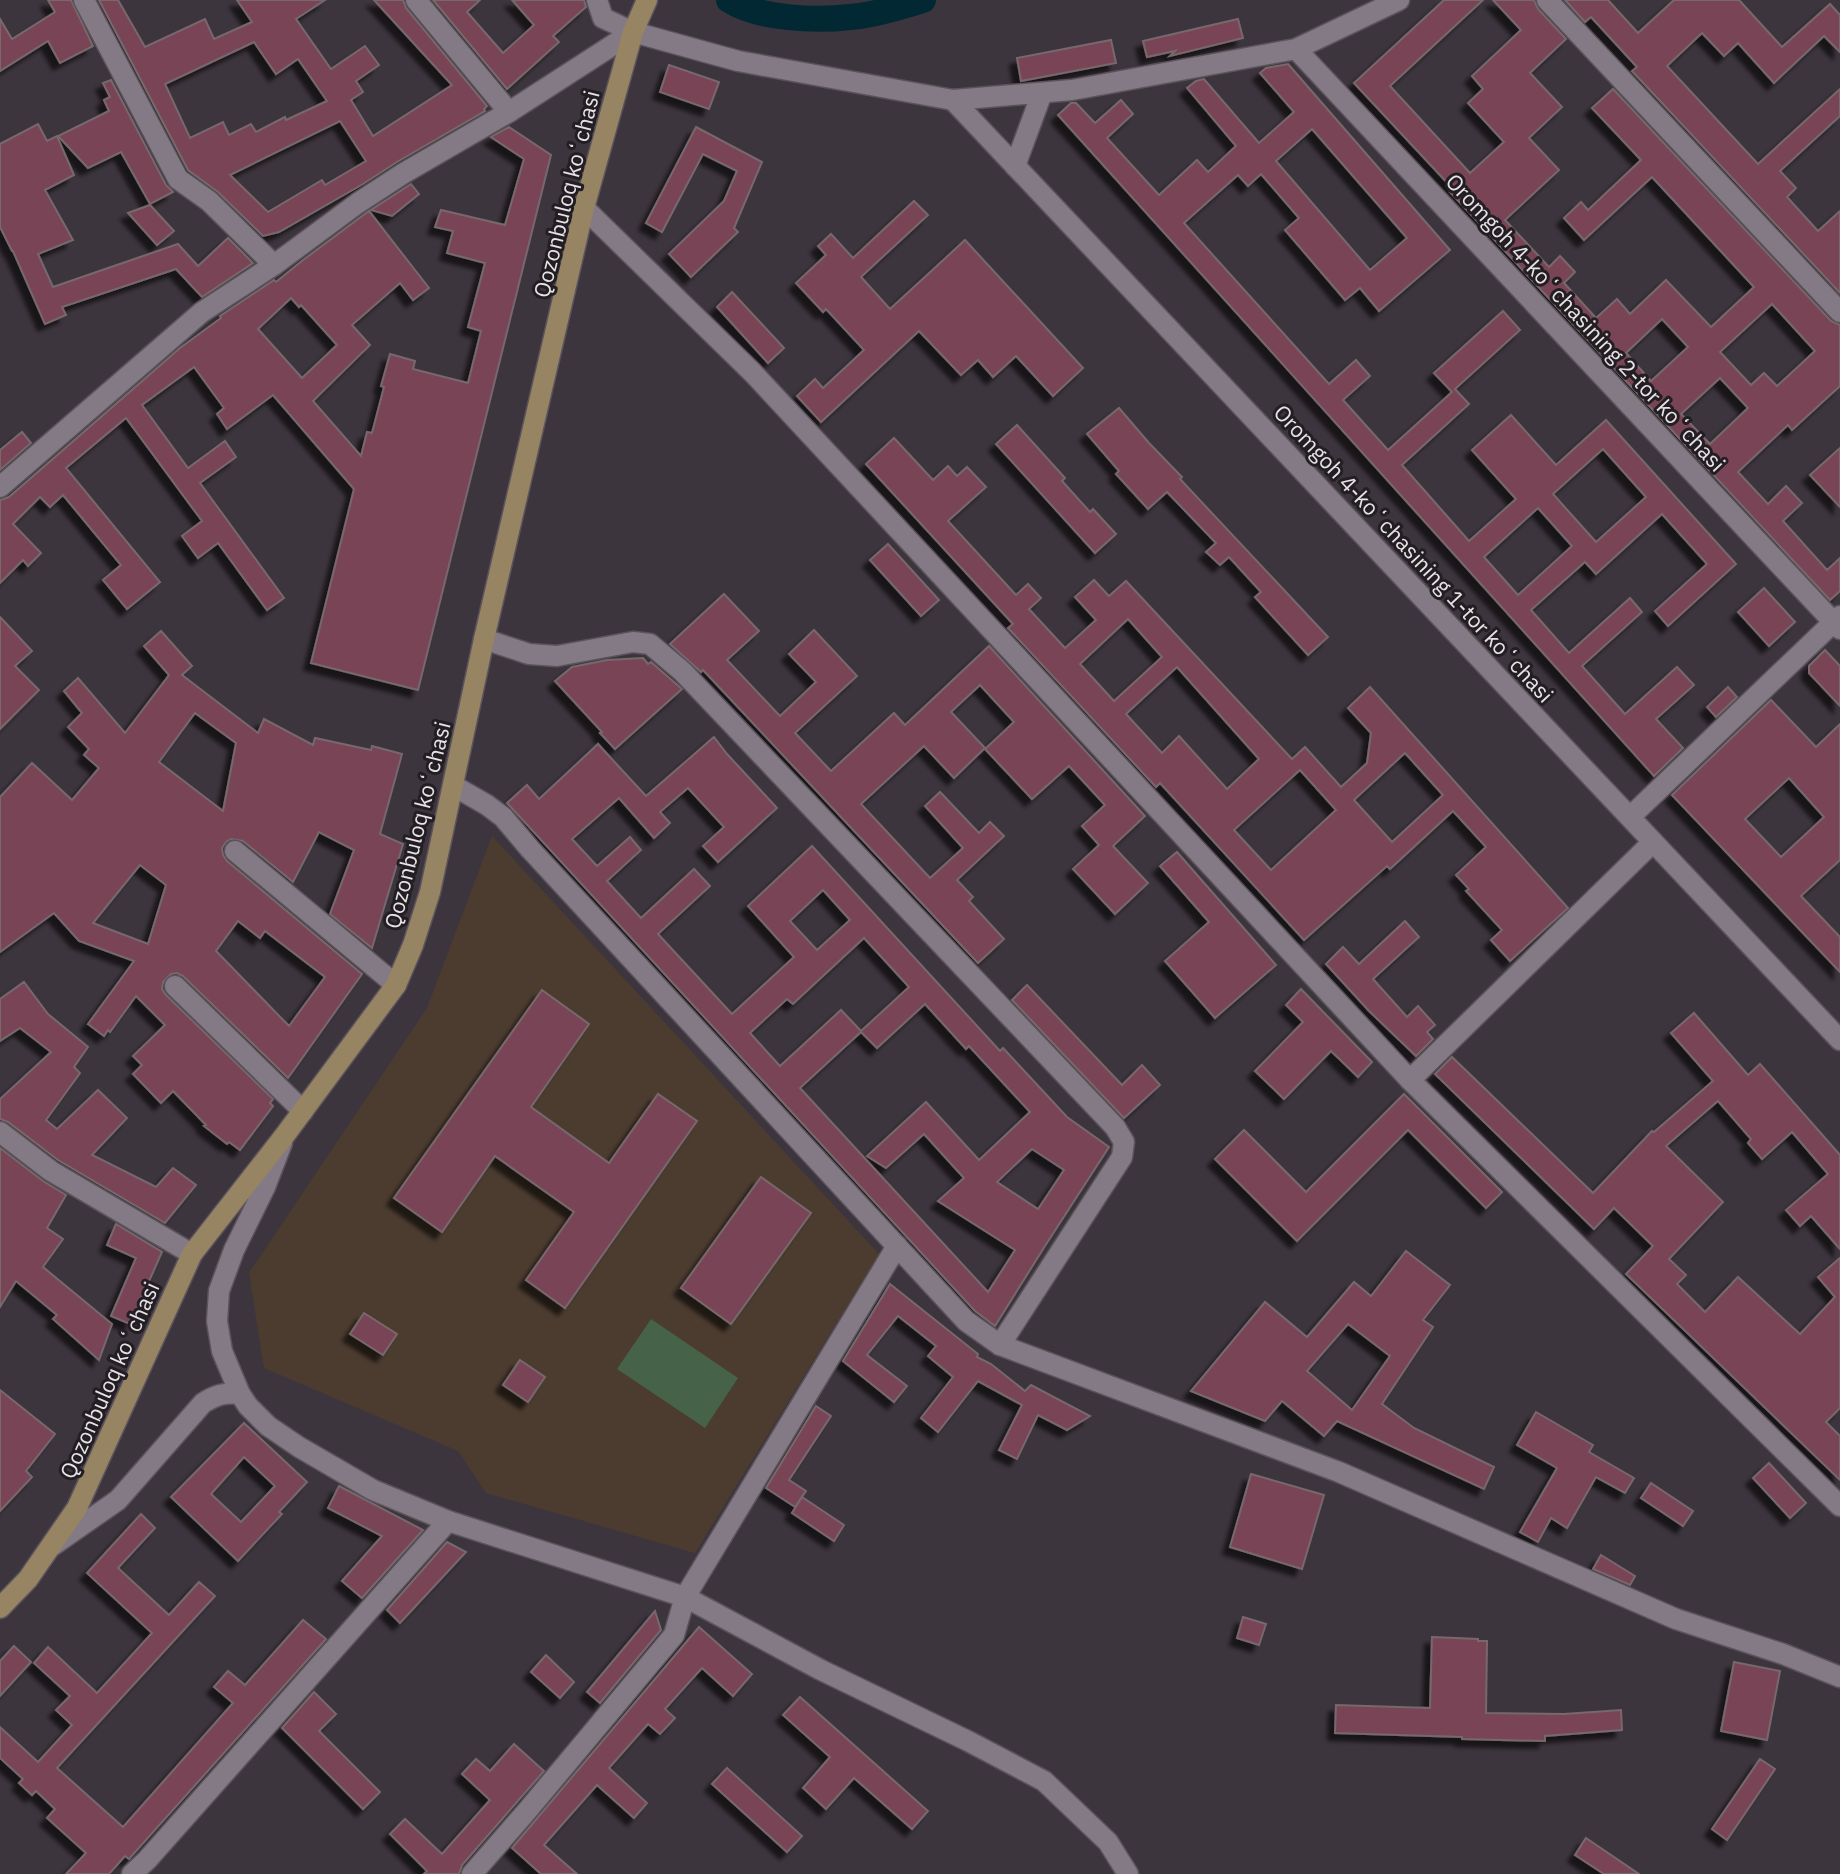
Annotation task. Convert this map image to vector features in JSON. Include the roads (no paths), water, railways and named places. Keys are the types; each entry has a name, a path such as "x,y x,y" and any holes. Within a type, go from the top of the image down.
{"main road":[{"name":"Qozonbuloq koʻchasi","path":"0,1608 28,1579 77,1508 192,1254 396,985 413,945 430,892 484,639 584,208 633,32 646,2"}],"street":[{"path":"84,0 178,179 209,201 274,265"},
{"path":"416,0 509,112"},
{"path":"597,0 603,18 633,32 738,61 953,100 1072,90 1296,49 1399,0"},
{"path":"1547,0 1840,312"},
{"path":"0,487 202,312 404,173 509,112 633,32"},
{"name":"Oromgoh 4-koʻchasining 2-tor koʻchasi","path":"1296,49 1838,622"},
{"path":"1015,166 1042,93"},
{"name":"Oromgoh 4-koʻchasining 1-tor koʻchasi","path":"953,100 1840,1040"},
{"path":"584,208 753,373 1410,1080 1840,1506"},
{"path":"1630,817 1838,622"},
{"path":"484,639 529,654 557,656 633,642 650,644 683,672 1115,1127 1124,1142 1122,1157 1000,1345"},
{"path":"454,786 503,817 966,1321 1000,1345 1339,1472 1676,1619 1783,1654 1840,1677"},
{"path":"1410,1080 1653,842"},
{"path":"235,851 396,985"},
{"path":"175,986 303,1111"},
{"path":"0,1132 51,1171 192,1254"},
{"path":"285,1135 219,1291 217,1321 222,1351 240,1394 268,1426 373,1490 448,1521 685,1597 821,1670 1044,1781 1108,1842 1128,1874"},
{"path":"472,1874 674,1635 685,1597 897,1246"},
{"path":"52,1546 118,1500 203,1403 227,1392 240,1394"},
{"path":"132,1874 448,1521"}],"waterway":[{"path":"729,0 771,15 821,19 869,14 923,0"}]}
